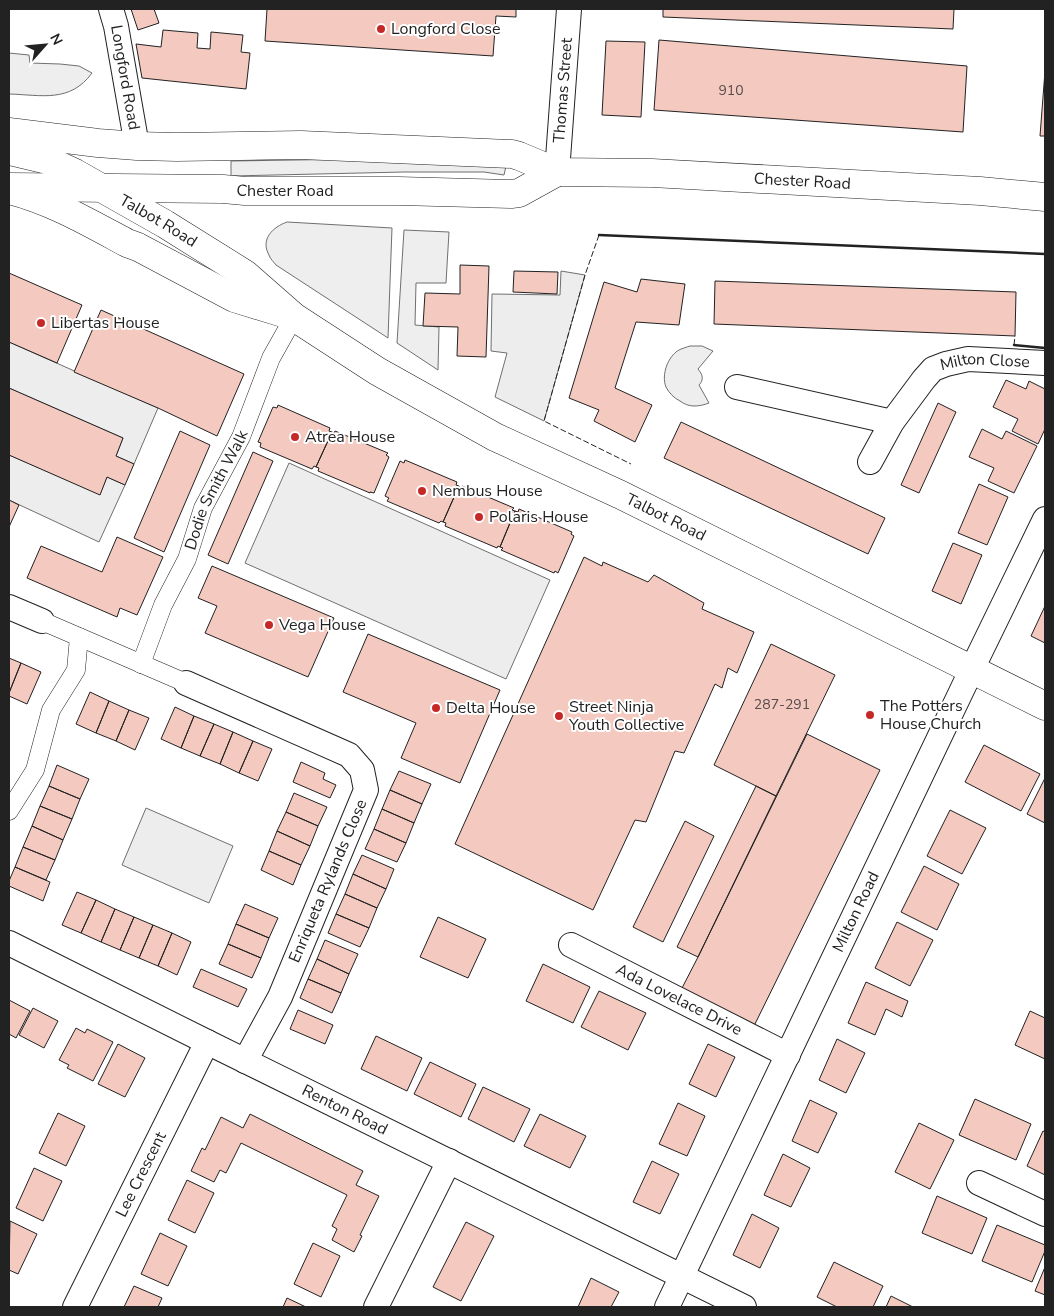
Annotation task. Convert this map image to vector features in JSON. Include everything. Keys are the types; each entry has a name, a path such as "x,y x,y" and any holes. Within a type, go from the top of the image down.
{"main road":[{"name":"Chester Road","path":"9,132 137,146 301,145 512,154 557,172 672,174 970,190 1045,197"},
{"path":"137,146 147,163 168,189"},
{"name":"Talbot Road","path":"9,151 46,160 104,188 245,274 294,316 377,371 495,436 622,495 1045,706"},
{"name":"Chester Road","path":"9,188 399,191 511,194 519,193 557,172"},
{"name":"Talbot Road","path":"9,188 58,207 234,298 294,316"}],"street":[{"name":"Longford Road","path":"111,9 116,26 137,146"},
{"name":"Thomas Street","path":"557,172 568,9"},
{"name":"Dodie Smith Walk","path":"141,664 163,605 187,559 203,508 241,437 271,358 294,316"},
{"name":"Milton Close","path":"870,462 892,422 933,370 946,364 968,360 1045,363"},
{"path":"737,387 892,422"},
{"name":"Milton Road","path":"667,1307 1045,519"},
{"path":"9,607 186,684"},
{"path":"9,811 35,770 52,710 76,670 79,637"},
{"name":"Enriqueta Rylands Close","path":"186,684 349,755 362,770 366,790 280,997 245,1061"},
{"name":"Renton Road","path":"9,943 744,1307"},
{"name":"Ada Lovelace Drive","path":"571,945 788,1055"},
{"name":"Lee Crescent","path":"75,1307 207,1042"},
{"path":"376,1307 449,1161"},
{"path":"979,1183 1045,1214"}],"shaded area":[{"path":"9,53 29,55 30,63 79,66 92,73 83,83 65,93 44,96 9,94"},
{"path":"361,159 506,166 504,175 484,172 404,172 231,176 231,161"},
{"path":"287,222 392,228 388,338 276,265 270,258 266,244 267,239 273,230"},
{"path":"404,230 449,232 446,283 416,283 415,325 439,327 438,370 397,343"},
{"path":"561,271 585,275 544,421 495,397 507,353 491,351 492,294 560,295"},
{"path":"9,342 158,408 134,464 116,456 123,438 9,388"},
{"path":"690,346 702,346 713,351 698,369 702,377 699,385 709,403 696,406 685,404 674,397 666,387 664,377 666,366 675,353"},
{"path":"9,455 100,494 107,477 125,485 99,542 9,500"},
{"path":"289,463 550,580 506,679 245,563"},
{"path":"146,808 233,846 209,903 122,865"}],"building":[{"path":"131,9 154,9 159,23 138,30"},
{"name":"Longford Close","path":"267,9 516,9 516,17 496,16 493,56 265,41"},
{"path":"663,9 954,9 953,29 663,17"},
{"path":"163,30 198,33 197,48 210,49 211,32 243,35 241,52 250,53 246,89 142,78 136,44 161,47"},
{"path":"659,40 967,66 963,132 654,110"},
{"path":"606,41 645,42 641,117 602,115"},
{"path":"1045,71 1045,136 1040,136"},
{"path":"460,265 489,266 486,357 457,356 458,327 423,326 425,293 460,294"},
{"path":"514,271 558,272 557,294 513,292"},
{"name":"Libertas House","path":"9,273 82,305 57,363 9,342"},
{"path":"641,279 685,284 679,325 636,322 615,388 652,405 635,442 594,421 599,410 569,398 604,282 637,292"},
{"path":"715,281 1016,292 1015,336 714,324"},
{"path":"101,310 244,374 217,436 74,372"},
{"path":"1006,380 1026,389 1029,381 1045,389 1045,429 1038,444 1012,431 1018,419 993,407"},
{"path":"9,388 123,438 116,456 134,464 125,485 107,477 100,495 9,455"},
{"path":"938,403 956,412 919,493 901,485"},
{"name":"Atrea House","path":"278,405 330,428 329,431 332,432 316,467 314,466 312,469 260,447 261,443 258,442 273,407 277,408"},
{"path":"681,422 885,518 868,554 664,458"},
{"path":"982,429 1002,439 1006,431 1037,446 1014,493 988,481 994,468 969,457"},
{"path":"180,431 210,445 164,552 134,538"},
{"path":"335,431 388,453 386,455 389,457 374,493 318,471 319,468 316,467 332,432 334,433"},
{"path":"253,452 273,461 228,564 208,555"},
{"name":"Nembus House","path":"405,460 457,482 456,485 459,486 443,522 439,523 387,501 389,498 385,496 400,461 404,463"},
{"path":"979,484 1008,497 987,545 958,533"},
{"name":"Polaris House","path":"459,486 514,508 512,510 515,511 500,547 498,546 497,548 445,526 446,523 443,522"},
{"path":"9,500 19,505 9,527"},
{"path":"519,509 572,532 571,534 574,536 558,573 501,550 503,548 500,547 515,511 518,512"},
{"path":"117,537 163,557 137,615 120,608 117,617 27,578 41,546 102,572"},
{"path":"953,543 982,555 961,604 932,591"},
{"path":"584,557 602,566 603,562 648,582 654,575 704,603 702,609 754,632 737,673 728,668 722,688 715,684 684,753 675,751 646,822 635,820 593,910 455,844"},
{"name":"Vega House","path":"212,566 334,618 308,677 205,633 217,606 198,598"},
{"path":"1045,606 1045,643 1031,636"},
{"name":"Delta House","path":"368,634 500,690 460,783 401,758 416,723 343,692"},
{"path":"771,644 835,675 776,796 714,765"},
{"path":"9,658 21,663 9,693"},
{"path":"21,663 41,672 27,704 9,696"},
{"path":"90,692 109,701 96,733 76,724"},
{"path":"109,701 129,710 116,741 96,733"},
{"path":"175,707 194,716 181,748 161,739"},
{"path":"129,710 149,718 135,750 116,741"},
{"path":"194,716 214,724 200,756 181,748"},
{"path":"214,724 233,732 220,764 200,756"},
{"path":"233,732 253,741 239,773 220,764"},
{"path":"807,734 880,770 754,1026 681,990"},
{"path":"253,741 272,749 258,781 239,773"},
{"path":"984,745 1040,774 1021,811 965,782"},
{"path":"301,762 325,773 323,779 336,785 330,798 293,782"},
{"path":"57,765 89,779 80,799 49,786"},
{"path":"399,771 431,784 422,804 390,790"},
{"path":"1045,778 1045,823 1027,814"},
{"path":"49,786 80,799 72,819 40,806"},
{"path":"756,786 776,796 698,957 677,947"},
{"path":"390,790 422,804 414,823 382,809"},
{"path":"294,793 327,807 318,826 286,812"},
{"path":"40,806 72,819 63,840 32,826"},
{"path":"382,809 414,823 406,843 374,829"},
{"path":"950,810 986,828 962,874 927,856"},
{"path":"286,812 318,826 310,846 277,831"},
{"path":"685,821 714,836 663,942 633,927"},
{"path":"32,826 63,840 55,860 23,847"},
{"path":"374,829 406,843 397,862 365,849"},
{"path":"277,831 310,846 301,865 269,851"},
{"path":"23,847 55,860 46,880 15,867"},
{"path":"269,851 301,865 293,885 261,870"},
{"path":"362,855 394,869 386,889 353,874"},
{"path":"924,866 959,884 937,930 901,912"},
{"path":"15,867 50,882 43,901 9,886 9,881"},
{"path":"353,874 386,889 377,908 345,894"},
{"path":"77,892 96,900 81,933 62,925"},
{"path":"345,894 377,908 369,928 336,914"},
{"path":"96,900 115,909 101,942 81,933"},
{"path":"245,904 278,918 269,938 236,924"},
{"path":"115,909 134,917 120,950 101,942"},
{"path":"336,914 369,928 360,947 328,933"},
{"path":"134,917 153,925 139,958 120,950"},
{"path":"438,917 486,939 468,978 420,957"},
{"path":"897,922 933,940 910,986 875,968"},
{"path":"236,924 269,938 261,958 228,944"},
{"path":"153,925 172,933 158,966 139,958"},
{"path":"172,933 191,942 177,975 158,966"},
{"path":"325,940 358,954 349,974 317,959"},
{"path":"228,944 261,958 252,978 219,964"},
{"path":"317,959 349,974 341,993 308,979"},
{"path":"543,964 590,987 573,1023 526,1001"},
{"path":"201,969 247,989 238,1007 193,987"},
{"path":"308,979 341,993 332,1013 300,998"},
{"path":"866,982 908,1001 902,1017 886,1009 875,1035 848,1023"},
{"path":"599,991 646,1013 628,1050 581,1027"},
{"path":"9,1000 30,1011 16,1038 9,1034"},
{"path":"33,1008 58,1021 44,1048 19,1035"},
{"path":"298,1010 333,1025 325,1044 290,1029"},
{"path":"1030,1011 1045,1018 1045,1059 1015,1045"},
{"path":"76,1028 85,1033 87,1029 113,1042 93,1081 67,1068 69,1065 59,1060"},
{"path":"376,1036 422,1058 407,1091 361,1069"},
{"path":"837,1039 865,1053 846,1093 819,1080"},
{"path":"118,1044 145,1058 125,1097 98,1084"},
{"path":"708,1044 735,1057 716,1097 689,1084"},
{"path":"430,1062 476,1084 461,1117 414,1094"},
{"path":"483,1087 530,1109 514,1142 468,1119"},
{"path":"975,1099 1031,1124 1016,1160 959,1135"},
{"path":"810,1100 837,1113 818,1153 792,1141"},
{"path":"678,1103 705,1116 687,1156 659,1144"},
{"path":"58,1113 85,1126 66,1166 39,1153"},
{"path":"250,1114 363,1171 356,1185 379,1196 354,1252 332,1240 337,1229 332,1226 347,1195 241,1143 226,1173 220,1170 214,1182 191,1171 202,1148 205,1150 221,1117 243,1128"},
{"path":"540,1114 586,1136 570,1168 524,1146"},
{"path":"919,1123 954,1140 930,1189 895,1172"},
{"path":"1043,1131 1045,1132 1045,1175 1027,1166"},
{"path":"783,1154 810,1168 791,1207 764,1195"},
{"path":"652,1161 679,1174 660,1214 633,1202"},
{"path":"34,1168 62,1181 43,1221 16,1208"},
{"path":"187,1180 214,1193 195,1233 168,1220"},
{"path":"937,1196 987,1218 972,1254 922,1233"},
{"path":"752,1214 779,1228 760,1268 733,1255"},
{"path":"10,1221 37,1234 18,1274 9,1270"},
{"path":"466,1222 494,1236 461,1301 433,1287"},
{"path":"997,1225 1045,1245 1045,1251 1032,1282 982,1261"},
{"path":"160,1233 187,1246 168,1286 141,1274"},
{"path":"313,1243 340,1256 321,1297 294,1284"},
{"path":"834,1262 883,1286 873,1307 837,1307 817,1297"},
{"path":"1045,1267 1045,1295 1035,1291"},
{"path":"591,1278 619,1292 611,1307 578,1307"},
{"path":"134,1286 162,1298 158,1307 124,1307"},
{"path":"891,1296 913,1307 886,1307"},
{"path":"287,1298 306,1307 283,1307"}],"fence":[{"path":"599,235 585,275 544,421 631,464"},
{"path":"1014,345 1015,336"}],"wall":[{"path":"599,235 1045,254"},
{"path":"1014,345 1045,348"}],"place":[{"name":"Longford Close","path":"381,29"},
{"name":"Libertas House","path":"41,323"},
{"name":"Atrea House","path":"295,437"},
{"name":"Nembus House","path":"422,491"},
{"name":"Polaris House","path":"479,517"},
{"name":"Vega House","path":"269,625"},
{"name":"Delta House","path":"436,708"},
{"name":"The Potters House Church","path":"870,715"},
{"name":"Street Ninja Youth Collective","path":"559,716"}]}
